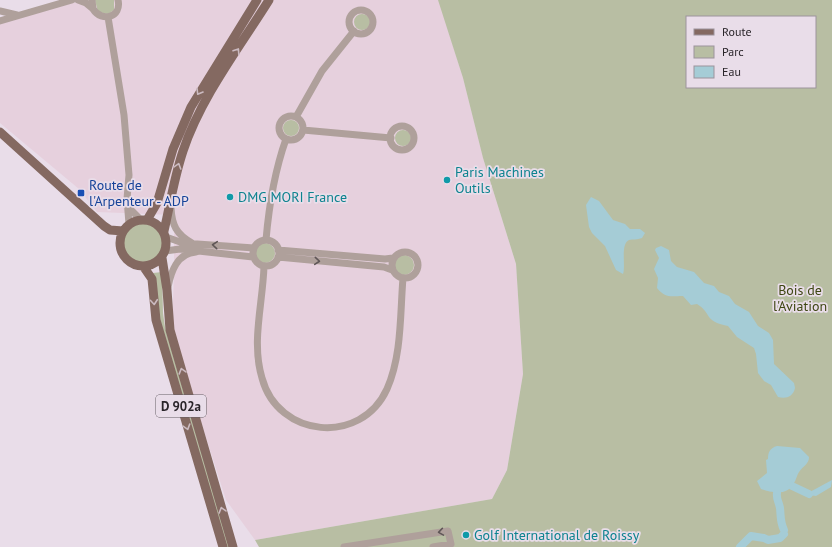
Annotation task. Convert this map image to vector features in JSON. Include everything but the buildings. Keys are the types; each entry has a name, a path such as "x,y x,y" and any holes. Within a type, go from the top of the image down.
{"main road":[{"path":"110,230 126,227 144,220 157,203 173,149 191,107 257,0"},
{"path":"126,227 120,241 120,247 125,258 134,264 143,266 153,264 164,254 170,196 183,150 207,98 269,0"},
{"path":"0,132 110,230 120,241"},
{"path":"144,220 154,222 165,234"},
{"name":"D 902a","path":"164,254 170,330 233,547"},
{"name":"D 902a","path":"143,266 152,279 156,320 223,547"}],"street":[{"path":"0,21 72,0"},
{"path":"78,0 86,3 99,16 108,17 116,12 118,0"},
{"path":"92,0 92,8"},
{"path":"0,21 2,16 0,12 19,16"},
{"path":"108,17 124,115 129,175 126,227"},
{"path":"296,117 322,71 354,31"},
{"path":"296,117 302,122 303,130 297,139 286,139 281,134 280,124 285,118 296,117"},
{"path":"303,130 391,138"},
{"path":"266,240 270,197 278,160 286,139"},
{"path":"170,196 172,222 174,228 183,238 192,243"},
{"path":"128,208 144,220"},
{"path":"165,234 174,241 254,248"},
{"path":"266,240 274,243 278,254 274,263 264,266 257,263 253,257 254,248 259,242 266,240"},
{"path":"164,254 180,249 253,257"},
{"path":"404,251 412,254 417,260 416,272 410,277 403,278 395,274 392,270 384,267 278,254 385,259 393,258 399,252 404,251"},
{"path":"167,290 171,272 175,264 183,256 192,252 208,252"},
{"path":"392,270 393,258"},
{"path":"264,266 257,344 260,368 265,387 274,404 286,415 306,425 323,428 338,427 358,420 378,402 386,389 396,358 403,278"},
{"path":"344,547 448,530 451,544 433,547"}],"shaded area":[{"path":"94,0 439,0 463,78 483,158 516,264 523,374 507,470 492,499 255,540 226,500 172,331 174,215 97,212 79,189 0,123 0,22 72,3"}],"green space":[{"path":"95,0 114,0 114,10 108,14 98,12"},
{"name":"Bois de l'Aviation","path":"438,0 832,0 832,547 259,547 255,540 492,499 507,470 523,374 516,264 483,158 463,78"},
{"path":"359,14 365,14 370,19 368,28 365,30 359,30 354,25 354,19"},
{"path":"288,120 294,120 299,125 297,134 294,136 288,136 283,131 283,125"},
{"path":"400,130 406,130 411,135 409,144 406,146 400,146 395,141 395,135"},
{"path":"147,222 154,225 160,231 163,242 162,250 154,259 147,262 139,262 132,259 124,250 123,238 126,231 135,223"},
{"path":"265,243 272,246 275,253 272,260 265,263 258,260 255,253 258,246"},
{"path":"404,255 411,258 414,265 411,272 404,275 397,272 394,265 397,258"},
{"path":"162,272 163,313 165,327 231,547 225,547 159,325 153,273"}],"water":[{"path":"591,197 599,201 613,220 625,224 630,229 640,229 645,233 642,238 629,240 626,242 624,250 623,274 616,270 605,246 592,233 589,227 586,205"},
{"path":"661,246 669,250 671,261 677,267 694,272 704,283 714,286 719,292 729,296 735,304 749,312 758,326 769,333 773,340 774,364 794,383 795,388 791,395 784,398 778,397 771,385 764,381 758,373 754,348 737,337 728,326 715,322 702,307 697,304 691,305 683,296 666,295 660,292 657,288 658,278 654,269 659,258 655,250"},
{"path":"777,446 800,448 809,457 806,465 799,472 795,482 788,490 784,492 770,492 761,489 757,481 767,473 766,460 768,459 768,454"},
{"path":"832,480 831,487 816,496 809,495 808,493"}],"waterway":[{"path":"792,486 809,494"},
{"path":"777,493 781,522 784,530"},
{"path":"740,547 751,536 768,540 780,538 784,534"}],"place":[{"name":"Paris Machines Outils","path":"447,180"},
{"name":"Route de l'Arpenteur - ADP","path":"81,193"},
{"name":"DMG MORI France","path":"230,197"},
{"name":"Golf International de Roissy","path":"466,535"}]}
